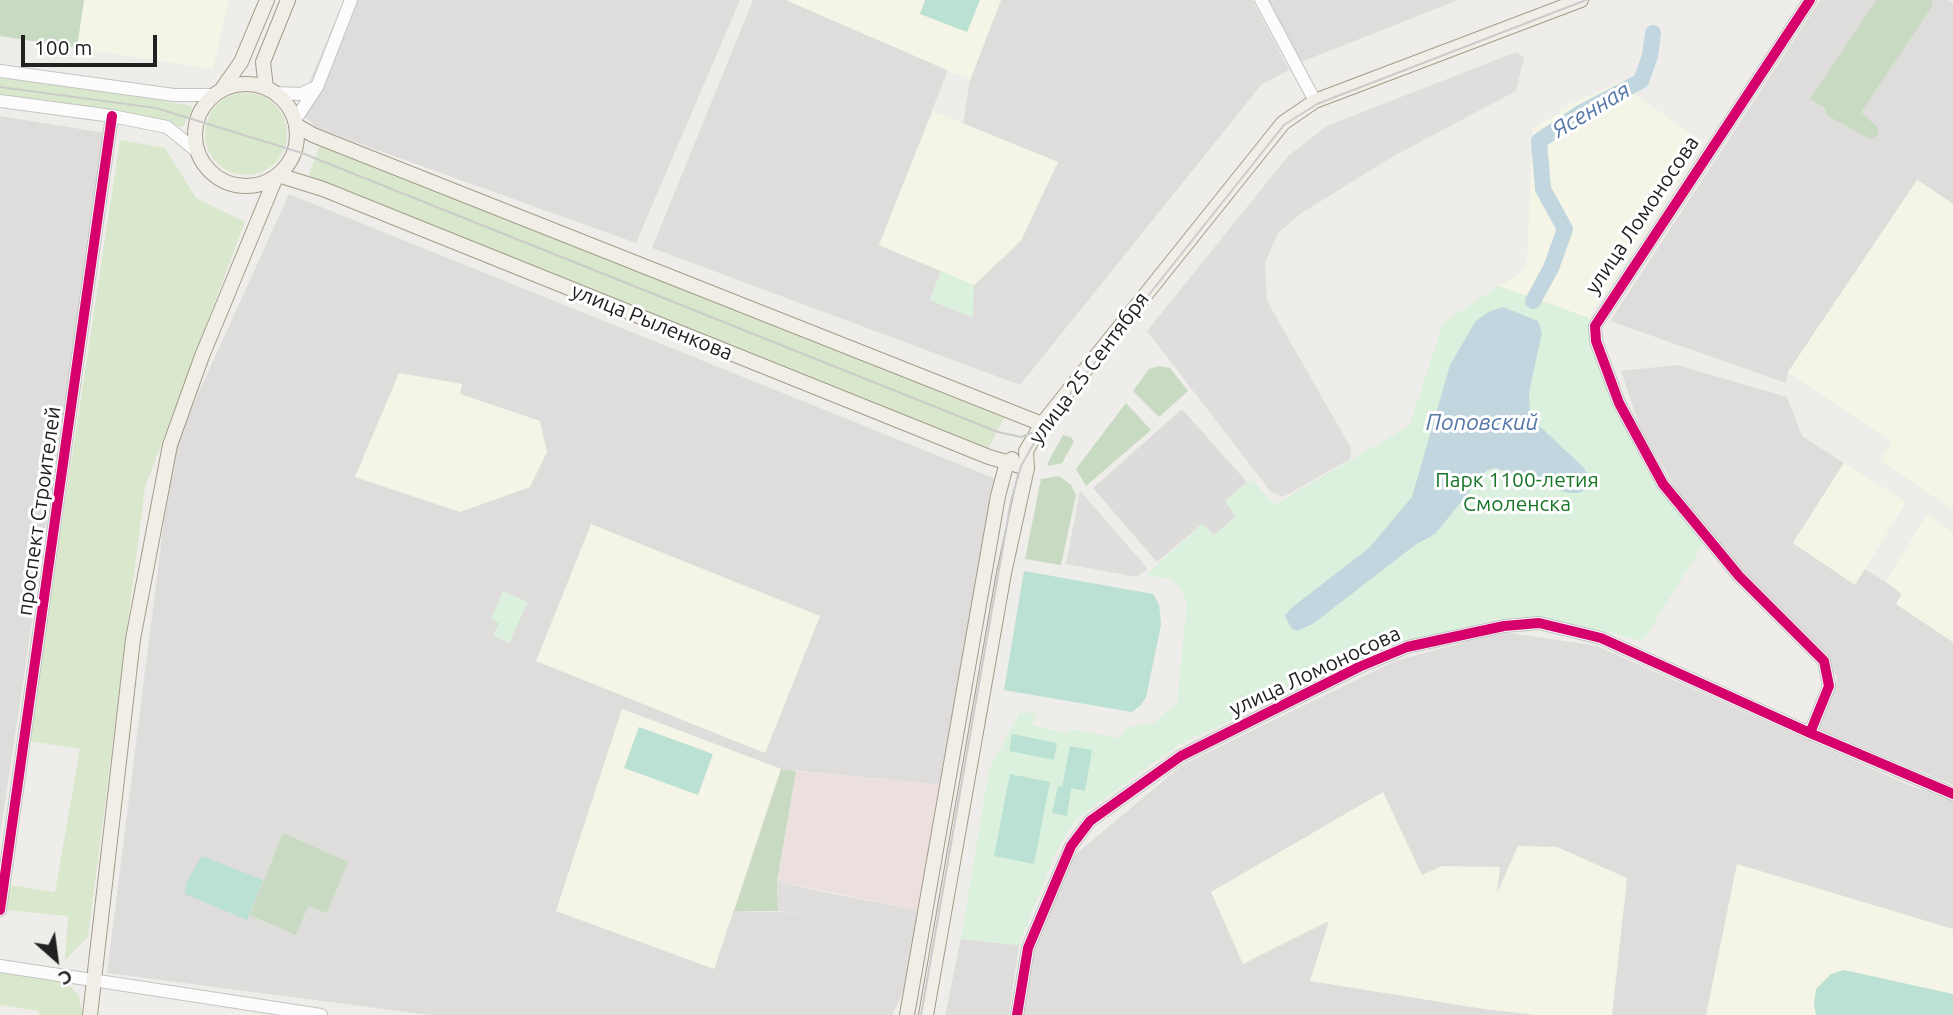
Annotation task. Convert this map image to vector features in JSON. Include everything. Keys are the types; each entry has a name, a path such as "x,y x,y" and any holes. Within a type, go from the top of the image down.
{"main road":[{"path":"257,221 250,194 240,186 214,175 198,152 195,136 197,121 206,104 218,93 241,62 267,0"},
{"path":"271,91 263,62 288,0"},
{"name":"улица 25 Сентября","path":"926,1015 1006,561 1027,468 1026,451 1042,424 1283,123 1315,102 1581,0"},
{"path":"90,1015 133,639 156,506 170,445 276,176 295,151 295,123 284,101 271,91 235,85 218,93"},
{"path":"295,123 319,138 1042,424"},
{"path":"240,186 265,183 276,176"},
{"name":"улица Рыленкова","path":"276,176 323,189 1027,468"},
{"path":"907,1015 1007,462 1026,451"}],"street":[{"path":"295,123 317,87 351,0"},
{"path":"1261,0 1315,102"},
{"name":"улица Ломоносова","path":"1810,0 1595,326 1596,341 1619,403 1663,484 1739,576 1824,662 1829,686 1810,733"},
{"path":"0,71 174,95 218,93"},
{"path":"271,91 301,94 317,87"},
{"path":"0,101 112,116 167,127 198,152"},
{"name":"проспект Строителей","path":"0,910 112,116"},
{"name":"улица Ломоносова","path":"1017,1015 1028,948 1071,846 1090,821 1181,756 1359,667 1408,647 1504,626 1539,623 1601,638 1810,733 1953,794"},
{"path":"0,966 321,1015"}],"shaded area":[{"path":"84,0 229,0 213,69 77,48"},
{"path":"344,0 740,0 636,243 316,128 298,109"},
{"path":"753,0 786,0 948,70 879,245 941,271 930,300 973,317 971,287 1058,163 963,124 970,80 1001,0 1252,0 1289,70 1262,84 1020,385 652,248"},
{"path":"786,0 1001,0 970,80"},
{"path":"1268,0 1458,0 1301,62"},
{"path":"1820,0 1948,0 1953,3 1953,204 1918,180 1788,372 1786,383 1610,321"},
{"path":"1516,52 1524,57 1516,91 1392,157 1300,214 1278,233 1265,263 1267,301 1351,448 1350,459 1283,497 1271,492 1147,331 1288,156 1327,126"},
{"path":"1621,81 1630,91 1703,142 1589,318 1499,286 1517,276 1527,262 1533,128 1560,113 1559,109"},
{"path":"933,111 1058,162 1021,241 974,285 879,245"},
{"path":"0,116 105,133 0,836"},
{"path":"1917,180 1953,204 1953,510 1880,460 1892,442 1788,372"},
{"path":"289,194 996,479 944,785 781,769 622,709 714,969 733,911 814,913 818,891 921,911 911,976 892,1015 430,1015 107,973 173,449"},
{"path":"1123,214 1135,232 1119,252 1103,224"},
{"path":"1677,365 1787,397 1802,436 1844,463 1793,543 1855,584 1864,569 1886,582 1902,594 1896,604 1953,642 1953,785 1819,729 1837,678 1823,650 1751,579 1682,499 1640,428 1621,371"},
{"path":"399,373 462,384 460,394 540,421 547,452 530,487 460,512 355,477"},
{"path":"1182,409 1247,482 1225,501 1236,516 1214,536 1202,524 1157,562 1093,488"},
{"path":"1844,463 1906,502 1855,585 1793,543"},
{"path":"1080,491 1148,569 1137,577 1066,564"},
{"path":"1927,514 1953,532 1953,642 1896,604 1902,594 1886,582"},
{"path":"591,524 820,616 765,753 536,661"},
{"path":"511,533 555,549 539,557 520,549 517,541 510,539 507,543 513,552 509,562 491,566 501,538"},
{"path":"476,604 486,618 477,641 447,629 449,623 467,629"},
{"path":"1503,632 1597,646 1911,786 1953,800 1953,1015 1023,1015 1032,952 1075,855 1182,765 1395,661"},
{"path":"622,709 781,769 714,969 556,911"},
{"path":"796,771 944,785 921,911 777,881"},
{"path":"1383,792 1422,875 1442,866 1500,867 1497,893 1518,846 1557,847 1627,878 1612,1015 1537,1015 1310,981 1329,921 1243,964 1211,892"},
{"path":"1737,864 1953,929 1953,1015 1706,1015"},
{"path":"777,881 818,891 815,914 778,911"},
{"path":"961,939 1019,945 1009,1015 945,1015"}],"green space":[{"path":"0,0 84,0 77,48 0,36"},
{"path":"925,0 980,0 967,32 920,14"},
{"path":"1876,0 1932,0 1933,5 1861,112 1877,127 1879,135 1870,139 1828,116 1824,107 1810,99"},
{"path":"0,77 160,100 191,106 192,111 183,127 0,100"},
{"path":"246,93 262,96 275,105 284,118 287,134 284,150 275,163 262,172 246,175 230,172 217,163 208,150 205,134 208,118 217,105 230,96"},
{"path":"120,140 165,148 196,198 245,222 145,487 88,937 65,960 68,916 5,910 9,885 55,892 80,749 29,741"},
{"path":"321,143 1004,418 988,449 307,179"},
{"path":"941,271 974,285 973,318 930,300"},
{"name":"Парк 1100-летия Смоленска","path":"1499,286 1589,318 1596,363 1646,470 1704,543 1643,641 1562,621 1496,619 1409,643 1358,663 1181,743 1075,820 1056,852 1019,945 961,939 989,770 1020,712 1037,714 1032,725 1069,734 1071,729 1120,738 1126,728 1155,722 1177,703 1187,603 1180,586 1169,579 1146,575 1202,524 1214,535 1236,516 1225,501 1247,482 1253,480 1274,505 1409,426 1443,323"},
{"path":"1159,366 1170,368 1188,391 1159,417 1133,391 1149,369"},
{"path":"1126,403 1151,430 1086,486 1076,469"},
{"path":"1063,435 1071,437 1074,442 1062,463 1049,466 1047,464"},
{"path":"1059,476 1071,485 1076,495 1061,565 1025,559 1041,479"},
{"path":"1024,571 1153,594 1159,604 1161,625 1146,697 1141,705 1132,712 1004,690"},
{"path":"503,591 528,602 509,643 493,636 499,623 491,619"},
{"path":"639,727 713,754 698,795 624,768"},
{"path":"1012,734 1057,743 1054,760 1009,751"},
{"path":"1070,746 1092,750 1085,791 1071,788 1067,816 1052,813 1058,786 1062,787"},
{"path":"781,769 796,771 777,881 778,911 734,911"},
{"path":"1010,774 1050,782 1034,864 994,856"},
{"path":"283,833 348,862 327,913 308,906 296,935 250,915"},
{"path":"202,856 263,880 247,920 185,894 186,883"},
{"path":"1844,970 1953,994 1953,1015 1816,1015 1816,989 1831,974"},
{"path":"0,973 60,980 79,996 83,1015 39,1015 39,1011 0,1005"}],"water":[{"name":"Поповский","path":"1503,307 1538,321 1542,333 1529,392 1530,417 1584,468 1590,479 1588,489 1568,493 1496,468 1487,470 1435,534 1415,545 1314,623 1297,631 1292,629 1285,616 1290,609 1369,548 1412,497 1450,365 1475,322 1488,312"}],"waterway":[{"name":"Ясенная","path":"1533,301 1551,268 1565,229 1543,189 1539,141 1582,112 1641,81 1650,56 1653,33"}],"tram line":[{"path":"921,1015 1011,501 1021,466 1042,429 1284,125 1317,104 1586,0"},
{"path":"0,87 156,108 302,153 998,432 1021,437 1042,429"}],"cycle path":[{"path":"1810,0 1595,326 1596,341 1619,403 1663,484 1739,576 1824,661 1829,686 1810,733"},
{"path":"0,910 112,116"},
{"path":"1017,1015 1028,948 1071,846 1090,821 1181,756 1359,667 1407,647 1504,626 1539,623 1601,638 1810,733 1953,794"}]}
